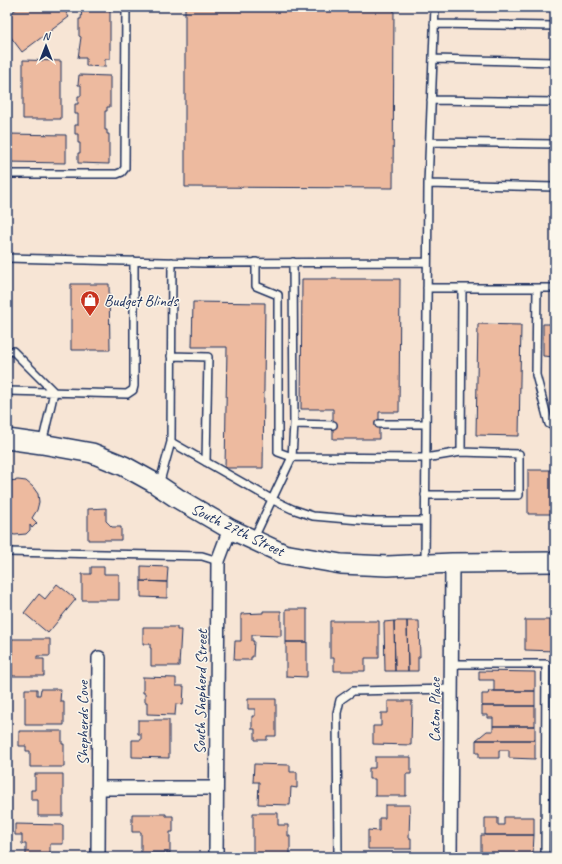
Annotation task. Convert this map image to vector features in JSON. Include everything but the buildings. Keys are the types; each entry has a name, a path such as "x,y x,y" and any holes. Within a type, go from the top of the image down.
{"main road":[{"name":"South 27th Street","path":"7,439 92,454 124,466 159,485 177,498 230,529 284,554 341,564 388,566 452,563 555,562"}],"street":[{"name":"South Shepherd Street","path":"216,857 218,561 230,529"},
{"name":"Caton Place","path":"450,857 452,563"},
{"name":"Shepherds Cove","path":"98,857 100,658"},
{"name":"Shepherds Cove","path":"98,788 216,788"}],"lane":[{"path":"7,174 116,174 122,172 125,168 126,7"},
{"path":"425,564 428,184 435,7"},
{"path":"434,24 555,26"},
{"path":"433,59 555,62"},
{"path":"431,100 555,102"},
{"path":"430,142 555,144"},
{"path":"428,184 555,187"},
{"path":"7,258 172,262 427,262"},
{"path":"7,391 127,394 133,390 134,261"},
{"path":"159,485 171,442 172,262"},
{"path":"256,262 256,286 278,295 278,452 292,457 425,458 461,452 519,454 519,495 425,495"},
{"path":"253,540 292,457 294,424 293,262"},
{"path":"427,288 555,288"},
{"path":"537,288 536,375 549,424 555,426"},
{"path":"461,452 462,289"},
{"path":"7,351 13,351 54,392"},
{"path":"171,356 208,357 206,462"},
{"path":"42,444 54,392"},
{"path":"294,424 333,425"},
{"path":"379,424 425,424"},
{"path":"171,442 273,500 292,509 313,516 371,521 425,521"},
{"path":"7,552 202,556 218,561"},
{"path":"452,664 546,664 545,857"},
{"path":"338,857 337,713 340,700 353,691 452,689"}],"place":[{"name":"Budget Blinds","path":"90,317"}]}
